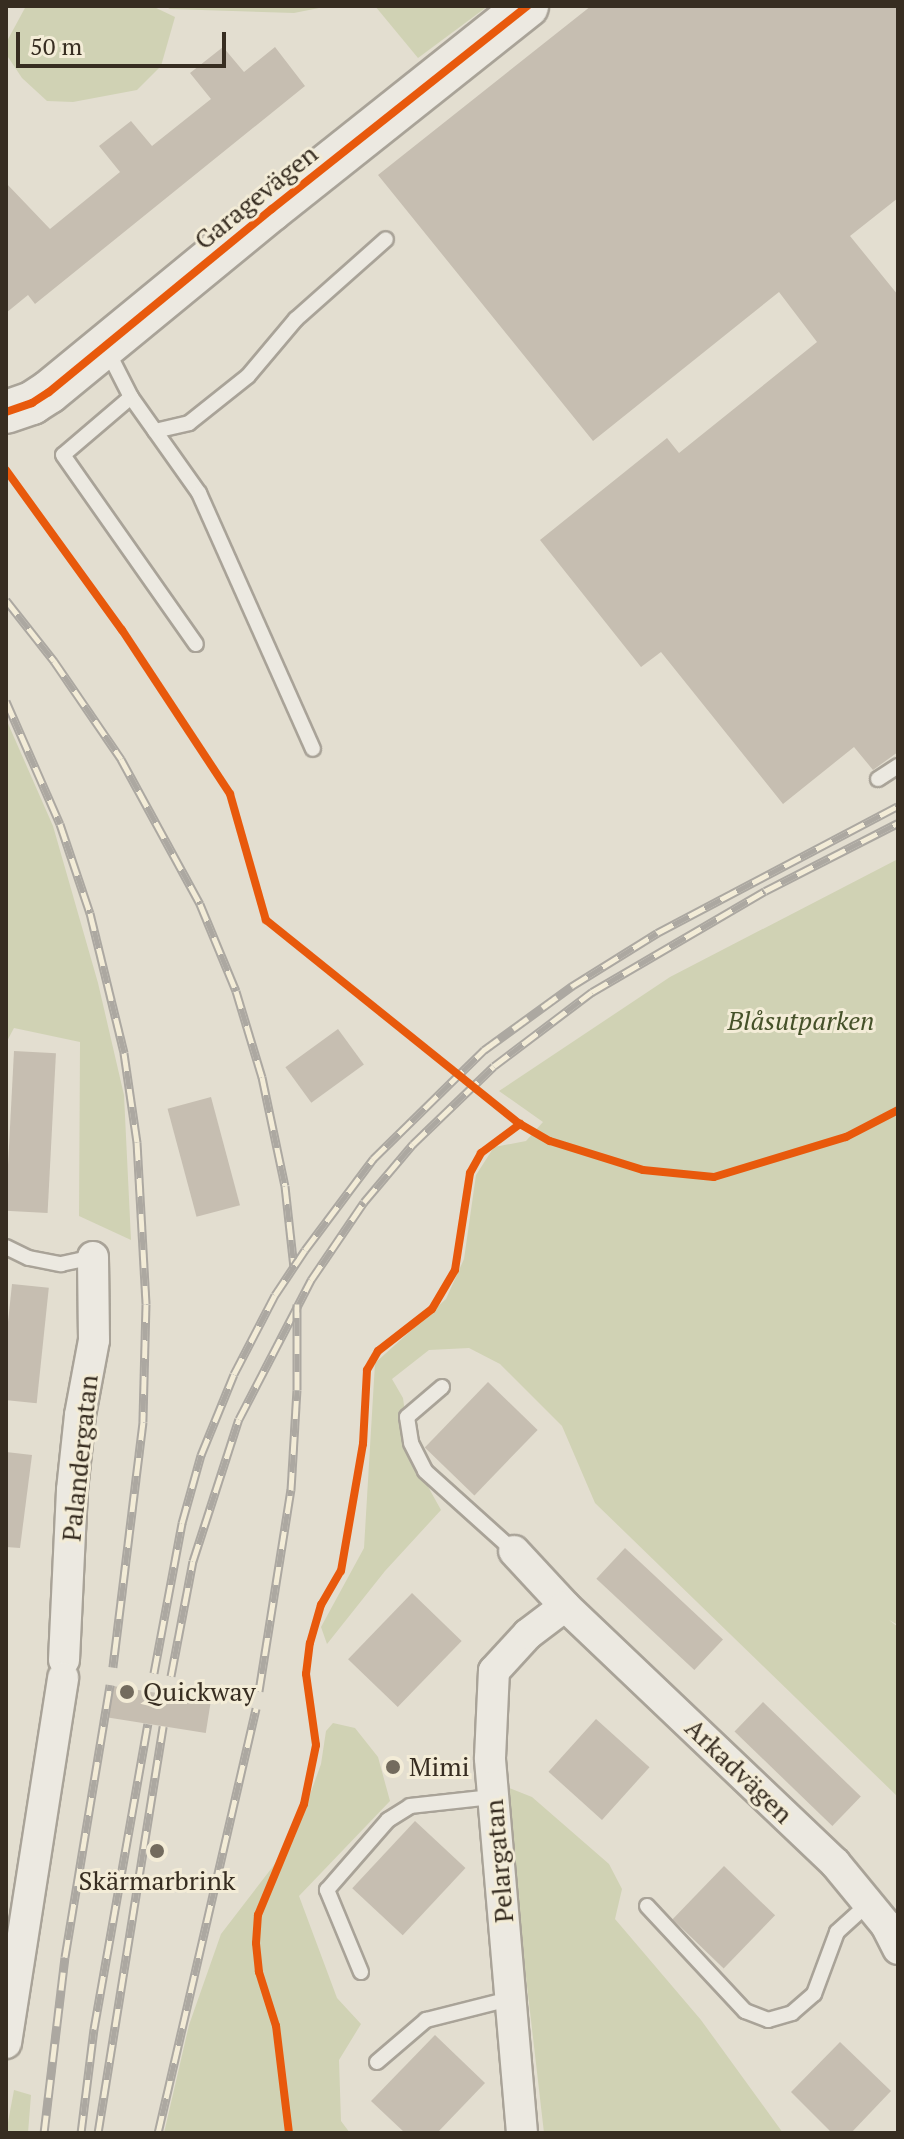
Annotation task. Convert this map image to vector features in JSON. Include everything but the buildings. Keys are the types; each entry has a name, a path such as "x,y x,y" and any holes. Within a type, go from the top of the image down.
{"street":[{"name":"Garagevägen","path":"6,412 32,403 49,392 527,6"},
{"name":"Palandergatan","path":"6,2043 64,1668 72,1490 80,1415 94,1340 93,1257"},
{"name":"Arkadvägen","path":"514,1551 560,1610 835,1863 869,1903 898,1949"},
{"name":"Pelargatan","path":"522,2133 492,1797 490,1758 494,1671 528,1634 560,1610"}],"lane":[{"path":"155,431 189,423 248,376 296,319 386,239"},
{"path":"106,347 131,397 199,493 313,749"},
{"path":"131,397 63,455 196,644"},
{"path":"878,779 898,766"},
{"path":"6,1247 29,1258 61,1264 93,1257"},
{"path":"442,1387 407,1417 411,1443 425,1471 514,1551"},
{"path":"361,1972 327,1890 388,1820 410,1806 492,1797"},
{"path":"647,1906 745,2011 768,2020 792,2013 814,1994 837,1932 869,1903"},
{"path":"377,2062 426,2020 509,1999"}],"green space":[{"path":"26,6 152,6 175,17 161,66 137,90 73,102 47,101 22,78 6,54 6,43"},
{"path":"164,6 329,6 294,13 170,9"},
{"path":"375,6 488,6 418,58"},
{"path":"6,719 53,826 98,983 124,1095 131,1240 79,1216 80,1042 14,1028 6,1043"},
{"name":"Blåsutparken","path":"898,859 898,1625 889,1620 898,1627 898,1797 595,1503 562,1426 500,1364 469,1348 429,1350 392,1379 403,1398 411,1456 441,1510 385,1571 327,1644 321,1627 364,1548 375,1363 446,1299 464,1259 476,1175 494,1147 526,1141 543,1122 499,1091 670,977"},
{"path":"333,1723 355,1728 378,1757 390,1801 299,1896 337,1998 361,2024 339,2060 341,2121 350,2133 164,2133 189,2025 221,1934 294,1839 321,1764 326,1731"},
{"path":"504,1786 532,1797 609,1864 622,1889 615,1919 701,2020 783,2133 544,2133"},
{"path":"14,2090 31,2095 28,2133 6,2133"}],"railway":[{"path":"6,600 54,661 121,759 200,904 236,991 262,1077 285,1186 294,1268"},
{"path":"6,701 60,824 90,913 124,1053 137,1142 146,1304 143,1422 113,1667"},
{"path":"154,1673 182,1523 201,1455 234,1374 275,1295 373,1159 484,1050 572,986 657,933 898,806"},
{"path":"171,1676 193,1561 239,1419 311,1280 364,1202 413,1144 494,1066 592,992 765,891 898,823"},
{"path":"259,1691 291,1490 297,1390 297,1304"},
{"path":"44,2133 65,1957 110,1685"},
{"path":"158,2133 256,1708"},
{"path":"81,2133 94,2029 148,1724"},
{"path":"98,2133 163,1726"}],"cycle path":[{"path":"6,412 32,403 49,392 527,6"},
{"path":"6,470 122,630 230,794 266,920 520,1124 550,1141 643,1170 714,1177 846,1137 898,1110"},
{"path":"289,2133 276,2026 259,1972 256,1943 258,1915 304,1804 316,1745 306,1674 310,1643 321,1605 341,1571 363,1444 367,1370 378,1351 432,1309 455,1270 470,1173 481,1153 520,1124"}],"place":[{"name":"Quickway","path":"127,1692"},
{"name":"Mimi","path":"393,1767"},
{"name":"Skärmarbrink","path":"157,1851"}]}
